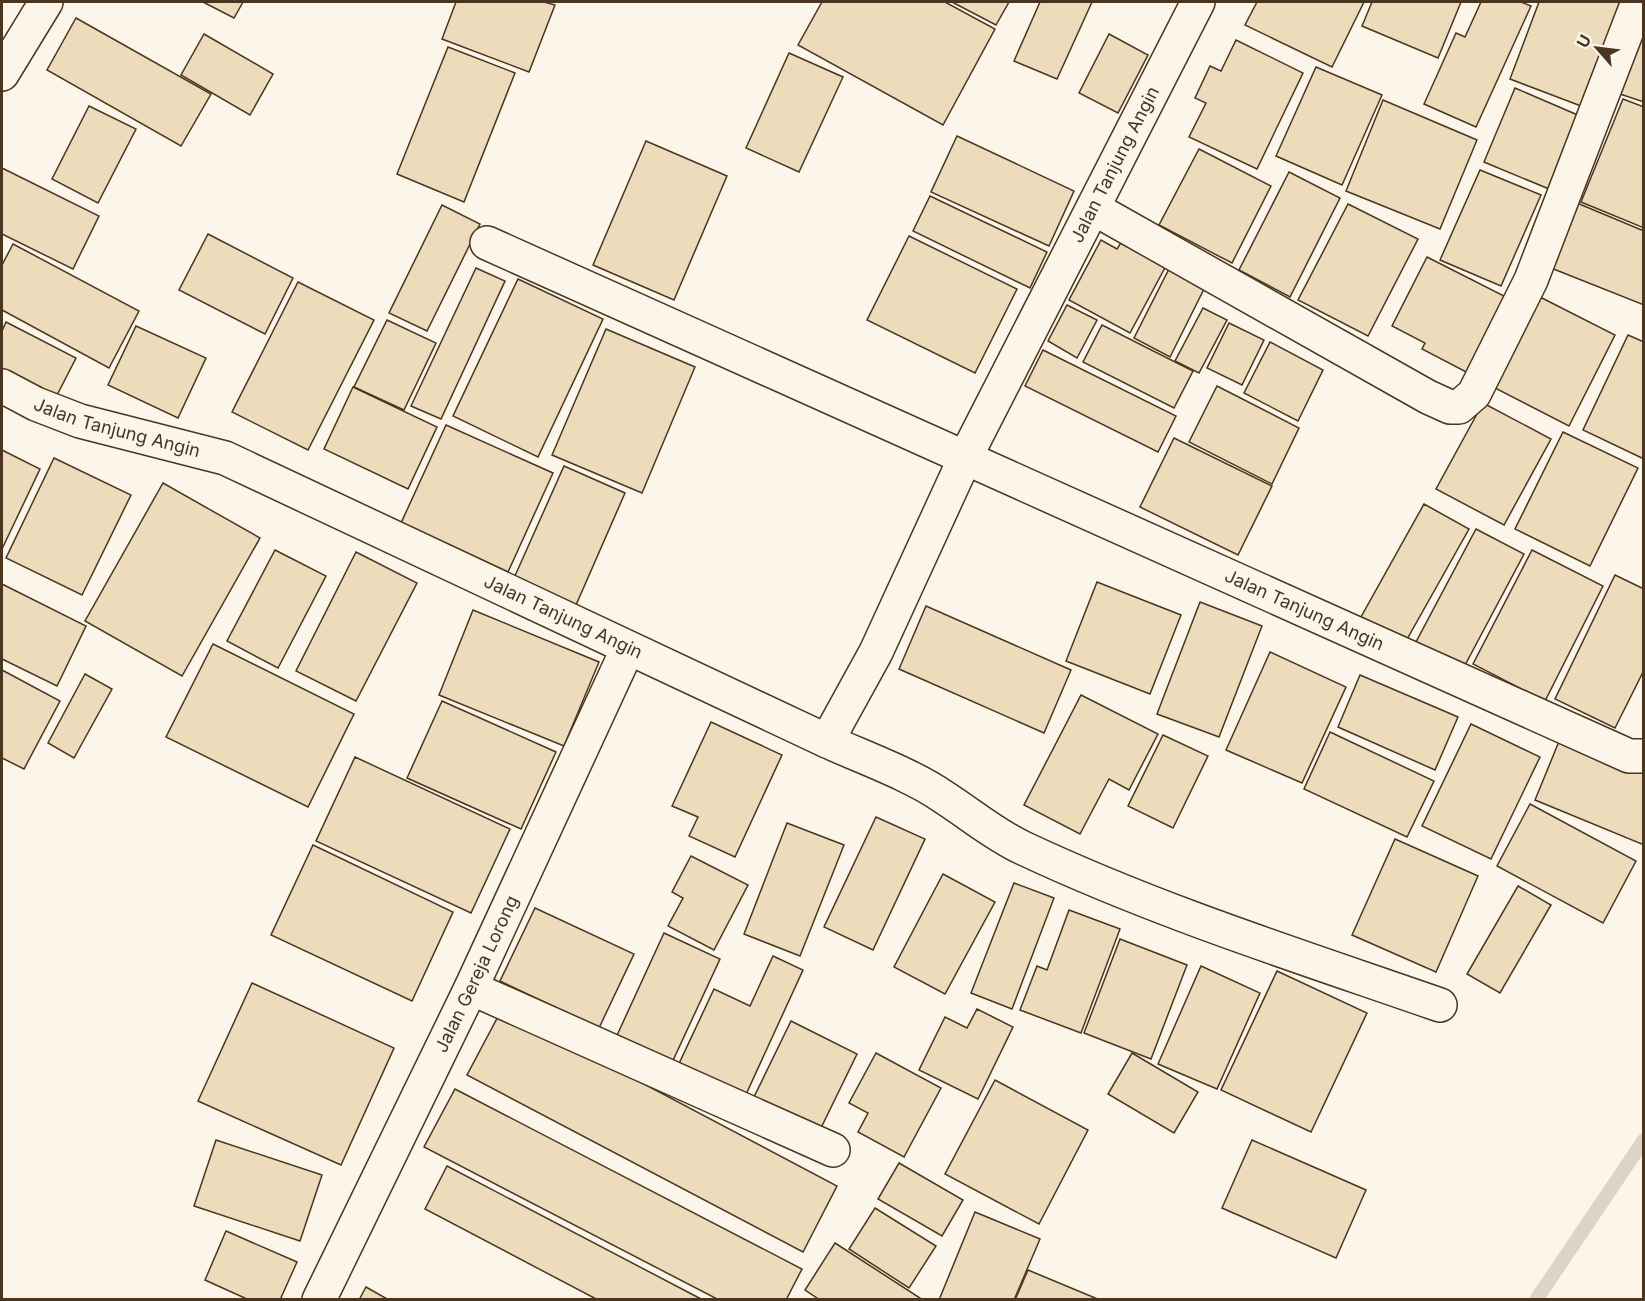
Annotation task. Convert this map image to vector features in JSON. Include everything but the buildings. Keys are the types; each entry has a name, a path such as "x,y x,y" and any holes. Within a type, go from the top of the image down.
{"street":[{"path":"2,74 46,2"},
{"name":"Jalan Tanjung Angin","path":"2,386 36,404 80,421 225,458 827,741 876,652 966,456 1198,2"},
{"path":"1093,208 1428,397 1450,407 1460,407 1474,394 1531,280 1638,2"},
{"name":"Jalan Tanjung Angin","path":"487,243 966,456 1629,756 1644,756"},
{"name":"Jalan Gereja Lorong","path":"319,1299 471,988 628,648"},
{"path":"827,741 941,795 977,821 1019,846 1074,871 1191,918 1440,1005"},
{"path":"471,988 832,1150"}],"waterway":[{"path":"1536,1300 1644,1140"}]}
